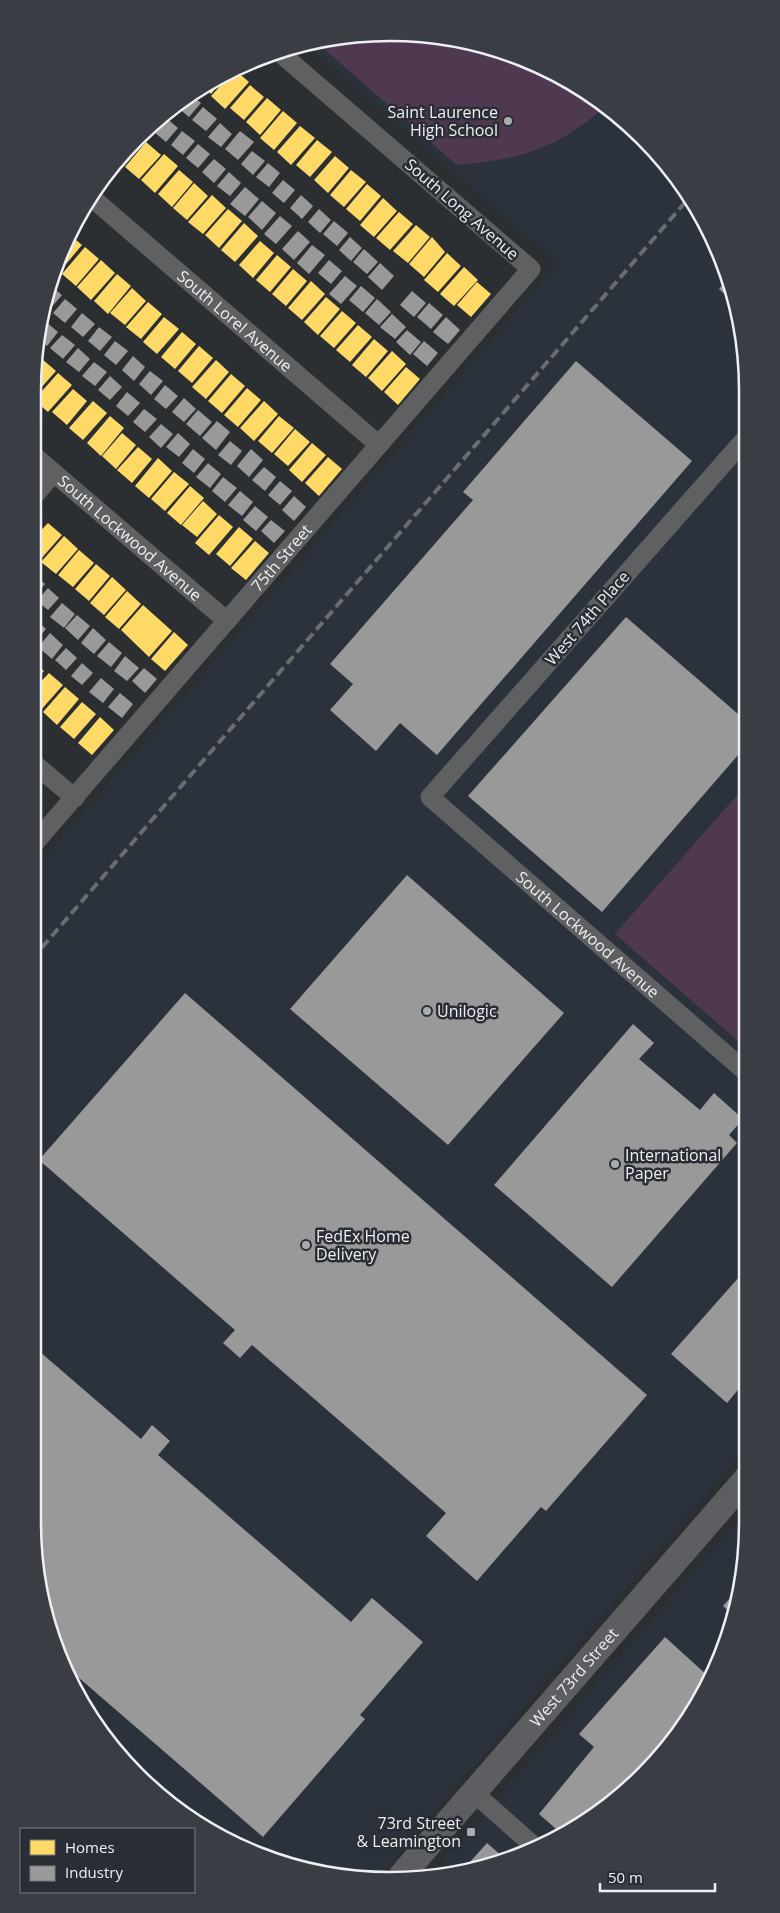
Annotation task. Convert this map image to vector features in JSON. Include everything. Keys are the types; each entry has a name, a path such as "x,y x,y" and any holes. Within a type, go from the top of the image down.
{"street":[{"name":"South Long Avenue","path":"286,58 531,269"},
{"name":"South Lorel Avenue","path":"97,202 379,445"},
{"name":"75th Street","path":"41,836 531,269"},
{"name":"West 74th Place","path":"430,798 739,446"},
{"name":"South Lockwood Avenue","path":"41,462 228,621"},
{"path":"41,488 54,473"},
{"path":"41,770 74,798"},
{"name":"South Lockwood Avenue","path":"430,798 739,1066"},
{"name":"West 73rd Street","path":"406,1871 739,1487"},
{"path":"474,1793 530,1842"}],"shaded area":[{"path":"390,41 436,44 458,48 480,53 523,68 544,77 584,100 637,143 680,196 703,236 727,300 736,344 739,390 739,1455 383,1872 344,1869 300,1860 236,1836 196,1813 160,1785 128,1753 100,1717 77,1677 53,1613 44,1569 41,1523 41,862 558,263 313,50 344,44"},
{"path":"390,41 436,44 480,53 544,77 600,111 570,133 536,150 480,163 457,165 323,48 344,44"},
{"path":"739,793 739,1042 615,934"},
{"path":"739,1519 736,1569 727,1613 720,1635 703,1677 692,1697 680,1717 652,1753 637,1770 602,1800 584,1813 544,1836 480,1860 436,1869"}],"building: Homes":[{"path":"241,75 249,82 225,109 211,96 221,85"},
{"path":"250,85 264,97 244,120 230,108"},
{"path":"267,98 281,110 260,135 246,122"},
{"path":"283,111 297,123 274,150 260,138"},
{"path":"300,126 315,138 291,165 277,152"},
{"path":"317,140 332,152 310,177 296,165"},
{"path":"145,141 124,166 128,160"},
{"path":"146,142 161,155 139,179 125,167"},
{"path":"164,154 178,166 155,193 141,180"},
{"path":"335,156 349,168 328,193 314,180"},
{"path":"179,170 193,182 172,207 158,194"},
{"path":"351,170 366,182 344,207 330,195"},
{"path":"194,183 208,196 187,220 173,208"},
{"path":"367,184 381,196 360,221 346,209"},
{"path":"212,195 226,208 203,234 188,222"},
{"path":"383,198 397,211 374,237 360,225"},
{"path":"228,209 242,221 219,248 205,235"},
{"path":"399,212 413,224 390,250 376,238"},
{"path":"244,223 258,236 235,262 221,250"},
{"path":"416,225 430,237 408,263 393,251"},
{"path":"432,237 445,252 424,277 409,264"},
{"path":"75,240 82,245 65,266"},
{"path":"260,241 274,253 253,278 239,265"},
{"path":"85,247 99,259 76,286 62,274"},
{"path":"447,253 461,266 438,292 424,280"},
{"path":"277,255 291,267 270,292 256,280"},
{"path":"101,260 115,273 91,300 77,287"},
{"path":"464,267 478,280 454,306 440,294"},
{"path":"293,269 307,281 286,306 272,294"},
{"path":"117,274 131,286 108,314 94,301"},
{"path":"311,281 325,294 302,320 288,308"},
{"path":"477,282 491,294 471,317 457,305"},
{"path":"132,288 146,301 125,325 110,313"},
{"path":"326,297 340,309 318,335 304,322"},
{"path":"148,302 162,314 141,339 126,327"},
{"path":"342,311 356,323 334,348 320,336"},
{"path":"164,317 179,329 157,354 143,342"},
{"path":"358,325 372,337 350,362 336,350"},
{"path":"182,332 196,344 175,369 161,357"},
{"path":"374,339 388,351 366,377 352,365"},
{"path":"199,346 213,358 192,383 178,371"},
{"path":"392,351 406,364 382,391 368,378"},
{"path":"43,360 56,371 41,388"},
{"path":"216,360 229,372 206,399 192,387"},
{"path":"406,367 420,379 398,405 384,392"},
{"path":"58,373 72,385 48,412 41,406 41,392"},
{"path":"231,374 245,386 222,413 208,401"},
{"path":"247,388 261,400 238,427 224,415"},
{"path":"73,389 87,401 67,425 52,412"},
{"path":"93,401 107,413 83,440 69,428"},
{"path":"264,401 278,414 254,441 240,428"},
{"path":"110,416 124,428 101,456 87,443"},
{"path":"279,416 294,428 272,453 258,441"},
{"path":"295,429 310,442 288,466 274,454"},
{"path":"122,433 136,445 116,469 102,456"},
{"path":"312,443 326,455 302,482 289,470"},
{"path":"138,447 152,459 132,483 117,470"},
{"path":"328,457 342,469 319,496 305,483"},
{"path":"158,458 172,471 149,498 135,486"},
{"path":"174,472 189,484 165,511 151,499"},
{"path":"190,486 204,498 181,525 167,513"},
{"path":"203,501 217,514 197,537 182,525"},
{"path":"219,515 233,527 209,555 195,543"},
{"path":"48,523 62,535 41,559 41,530"},
{"path":"239,527 253,539 230,566 216,554"},
{"path":"64,536 78,549 56,574 41,562"},
{"path":"255,541 269,553 246,580 231,568"},
{"path":"79,550 94,563 73,587 58,575"},
{"path":"96,564 110,576 89,601 75,589"},
{"path":"112,577 126,590 104,615 90,603"},
{"path":"127,591 141,604 119,629 105,617"},
{"path":"143,605 172,631 149,657 121,630"},
{"path":"174,632 188,645 165,671 151,659"},
{"path":"49,673 63,685 41,710 41,681"},
{"path":"65,687 79,699 57,725 43,712"},
{"path":"82,702 96,714 74,739 60,727"},
{"path":"100,717 114,730 92,755 78,743"}],"building: Industry":[{"path":"197,100 201,103 189,117 181,111"},
{"path":"203,107 217,119 206,131 192,120"},
{"path":"169,120 178,128 166,142 155,133"},
{"path":"220,123 232,134 221,147 208,137"},
{"path":"182,131 195,141 183,155 171,145"},
{"path":"240,131 254,142 238,160 225,149"},
{"path":"198,144 210,154 198,168 186,158"},
{"path":"252,151 265,161 253,175 241,164"},
{"path":"214,159 226,169 214,183 202,172"},
{"path":"268,163 280,173 269,187 256,177"},
{"path":"229,172 241,183 230,196 217,186"},
{"path":"283,180 295,190 284,203 272,193"},
{"path":"245,187 259,199 245,216 230,204"},
{"path":"301,195 313,206 302,219 290,208"},
{"path":"262,201 276,213 262,230 248,217"},
{"path":"319,209 331,220 320,233 308,222"},
{"path":"280,216 292,226 276,244 264,234"},
{"path":"334,221 348,233 337,246 323,234"},
{"path":"298,231 310,242 294,260 282,249"},
{"path":"350,237 362,248 351,261 339,250"},
{"path":"312,245 325,255 309,274 297,263"},
{"path":"364,249 378,262 367,274 353,262"},
{"path":"329,260 342,271 331,284 318,273"},
{"path":"380,263 394,276 382,290 368,277"},
{"path":"345,276 357,286 341,304 329,294"},
{"path":"722,285 725,295 719,289"},
{"path":"361,286 375,298 363,312 349,300"},
{"path":"56,290 62,295 51,307"},
{"path":"412,291 426,303 414,317 400,305"},
{"path":"65,299 77,309 65,323 53,313"},
{"path":"377,299 391,312 379,325 365,313"},
{"path":"429,303 443,315 431,329 417,317"},
{"path":"82,313 95,324 83,337 71,327"},
{"path":"392,314 406,327 395,339 380,327"},
{"path":"446,317 460,330 448,344 433,332"},
{"path":"48,323 58,332 47,346 44,344"},
{"path":"99,327 112,337 100,351 88,341"},
{"path":"407,330 421,342 410,355 396,342"},
{"path":"62,335 75,345 63,359 50,348"},
{"path":"115,341 128,351 116,365 104,355"},
{"path":"424,341 438,353 427,366 413,354"},
{"path":"78,348 90,359 79,372 66,362"},
{"path":"133,356 145,367 134,381 122,370"},
{"path":"576,361 692,461 437,755 400,723 376,751 330,710 353,684 330,664 473,500 463,492"},
{"path":"94,362 107,372 95,386 82,376"},
{"path":"150,371 163,381 151,395 139,384"},
{"path":"110,376 122,387 110,400 98,390"},
{"path":"165,385 178,396 166,409 154,399"},
{"path":"127,392 140,403 128,416 116,406"},
{"path":"184,398 196,409 184,422 172,412"},
{"path":"144,409 157,419 145,432 133,422"},
{"path":"198,410 212,422 200,436 186,424"},
{"path":"217,421 230,432 216,450 202,438"},
{"path":"161,424 173,434 161,448 149,437"},
{"path":"178,433 190,444 179,457 166,447"},
{"path":"230,441 242,451 231,465 218,455"},
{"path":"193,449 205,459 194,473 182,463"},
{"path":"251,449 263,460 249,477 237,466"},
{"path":"208,463 221,474 210,488 196,477"},
{"path":"264,467 276,477 265,491 252,480"},
{"path":"223,477 237,488 225,502 212,491"},
{"path":"280,481 292,491 280,505 268,495"},
{"path":"240,491 253,502 242,516 228,505"},
{"path":"294,496 306,507 294,521 282,510"},
{"path":"255,506 268,517 256,531 243,520"},
{"path":"271,520 285,531 274,543 261,531"},
{"path":"41,581 45,584 41,589"},
{"path":"48,588 59,598 48,610 41,604 41,596"},
{"path":"62,603 75,614 64,628 50,617"},
{"path":"77,615 90,626 78,640 65,628"},
{"path":"626,617 739,715 739,754 602,912 468,796"},
{"path":"41,624 46,629 41,635"},
{"path":"93,628 106,640 94,654 81,643"},
{"path":"50,633 63,645 52,659 41,650 41,644"},
{"path":"109,642 122,653 111,667 97,656"},
{"path":"66,648 77,658 66,670 55,660"},
{"path":"125,656 139,668 127,681 114,671"},
{"path":"82,663 93,673 82,685 71,676"},
{"path":"144,668 157,679 145,693 132,681"},
{"path":"101,678 114,689 103,703 89,692"},
{"path":"120,693 133,704 122,718 108,707"},
{"name":"Unilogic","path":"407,875 564,1013 448,1145 290,1009"},
{"name":"FedEx Home Delivery","path":"185,993 647,1395 546,1511 541,1507 477,1581 426,1536 446,1513 252,1345 240,1358 223,1343 235,1330 41,1162 41,1158"},
{"name":"International Paper","path":"633,1024 654,1043 639,1059 700,1110 714,1093 739,1115 739,1124 729,1135 737,1143 612,1287 494,1185"},
{"path":"739,1277 739,1389 727,1403 671,1354"},
{"path":"41,1353 141,1439 152,1425 170,1441 158,1455 351,1622 372,1598 423,1642 360,1715 365,1719 263,1837 76,1676 53,1613 44,1569 41,1523"},
{"path":"731,1597 728,1610 723,1606"},
{"path":"665,1637 705,1673 680,1717 637,1770 602,1800 556,1829 539,1814 594,1747 579,1734"},
{"path":"487,1843 499,1854 480,1860 470,1862"}],"railway":[{"path":"41,949 684,203"}],"place":[{"name":"Saint Laurence High School","path":"508,121"},
{"name":"Unilogic","path":"427,1011"},
{"name":"International Paper","path":"615,1164"},
{"name":"FedEx Home Delivery","path":"306,1245"},
{"name":"73rd Street & Leamington","path":"471,1832"}]}
